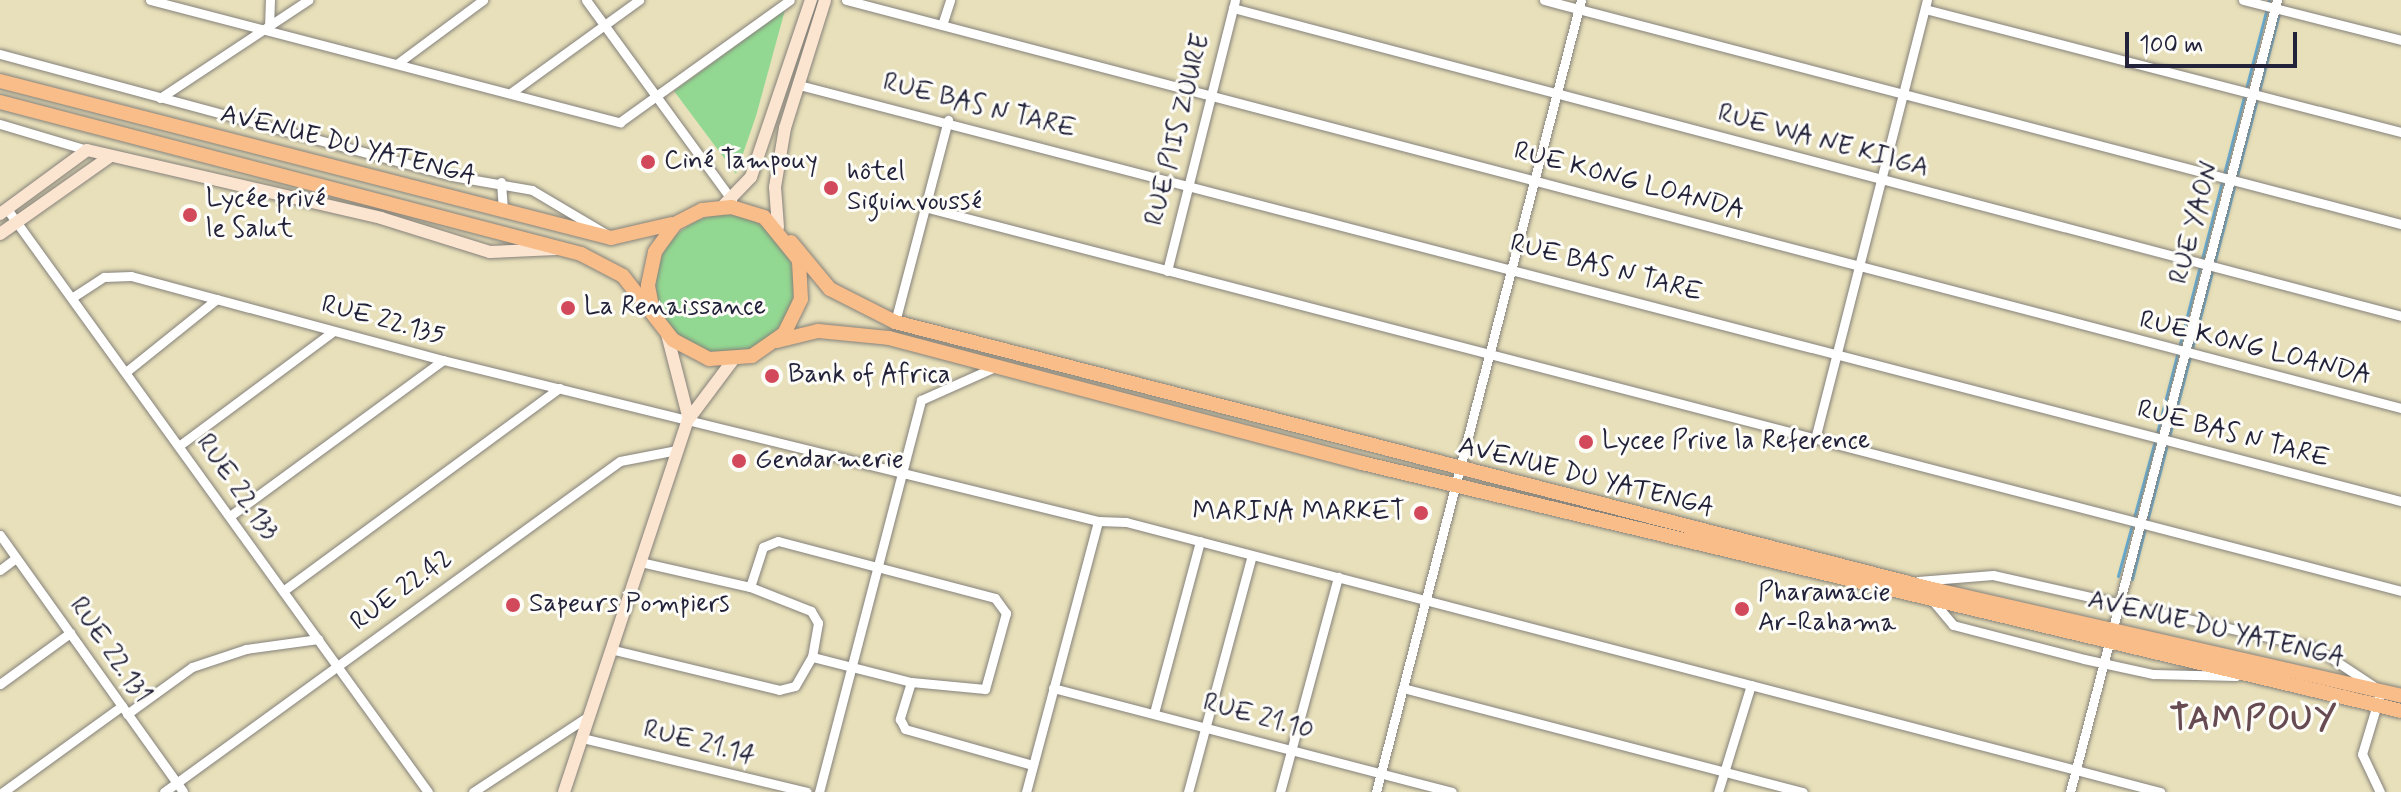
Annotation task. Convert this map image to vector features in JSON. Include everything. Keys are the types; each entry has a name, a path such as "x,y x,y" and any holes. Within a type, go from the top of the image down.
{"main road":[{"name":"AVENUE DU YATENGA","path":"0,81 611,238 644,236 682,219"},
{"name":"AVENUE DU YATENGA","path":"0,102 563,248 623,276 653,312"},
{"path":"727,203 757,213 778,227 791,242 803,289 795,318 777,341 733,360 701,357 667,334 653,312 651,260 682,219 727,203"},
{"name":"AVENUE DU YATENGA","path":"791,242 830,289 895,322 1060,374 1933,601 2110,637 2379,698 2401,711"},
{"name":"AVENUE DU YATENGA","path":"777,341 856,332 997,366 1060,374"},
{"name":"AVENUE DU YATENGA","path":"1460,479 1906,583 2250,675 2379,698 2401,696"}],"street":[{"path":"150,0 269,28 620,122 790,0"},
{"path":"269,28 270,0"},
{"path":"160,98 308,0"},
{"path":"398,63 483,0"},
{"path":"586,0 657,98 727,203 756,165 811,0"},
{"path":"512,92 639,0"},
{"path":"778,227 777,171 825,0"},
{"name":"RUE KONG LOANDA","path":"846,0 1534,179 2184,355 2401,408"},
{"path":"942,25 950,0"},
{"path":"1544,0 1580,5 2230,182 2401,224"},
{"path":"2243,0 2276,4 2401,40"},
{"name":"RUE WA NE KIIGA","path":"1234,4 2207,268 2401,316"},
{"name":"RUE PIIS ZUURE","path":"1167,271 1234,4"},
{"name":"RUE YAON","path":"2070,792 2101,663 2120,604 2276,4"},
{"path":"1376,792 1460,479 1511,267 1580,5"},
{"path":"1815,439 1834,352 1926,5 2401,132"},
{"path":"0,54 452,176 501,182 570,209 611,238"},
{"name":"RUE BAS N TARE","path":"799,85 948,120 2401,501"},
{"path":"895,322 948,120"},
{"path":"0,124 109,157 381,218 490,252 563,248"},
{"path":"4,211 87,150"},
{"path":"0,234 109,157"},
{"path":"501,182 503,210"},
{"path":"924,207 2140,527 2401,591"},
{"name":"RUE 22.133","path":"4,211 73,297 428,792"},
{"name":"RUE 22.135","path":"73,297 116,274 443,360 903,470 1098,521 1200,541 2160,792"},
{"path":"127,371 217,299"},
{"path":"180,445 332,332"},
{"path":"667,334 688,420"},
{"path":"230,516 443,360"},
{"path":"564,792 587,717 614,650 688,420 733,360"},
{"path":"819,792 857,667 921,400 997,366"},
{"path":"283,591 559,388"},
{"name":"RUE 22.42","path":"164,792 180,788 337,665 620,461 677,450"},
{"path":"1026,792 1098,521"},
{"name":"RUE 22.131","path":"0,535 180,788"},
{"path":"1154,713 1200,541"},
{"path":"750,587 769,542 881,567 995,598 1006,613 985,689 911,682 812,657"},
{"path":"1188,792 1252,555"},
{"path":"0,570 16,558"},
{"path":"614,650 779,690 795,686 812,657 818,623 811,611 750,587 640,562"},
{"path":"1906,583 1993,575 2316,648 2379,698 2362,754 2380,792"},
{"path":"1280,792 1338,577"},
{"path":"1933,601 1953,625 2101,663 2196,679 2250,675"},
{"path":"0,684 70,633"},
{"path":"3,792 192,667 246,649 318,639"},
{"path":"911,682 900,719 905,729 1032,765"},
{"path":"1718,792 1751,685"},
{"name":"RUE 21.10","path":"1053,688 1452,792"},
{"path":"1403,688 1803,792"},
{"path":"473,792 587,717"},
{"name":"RUE 21.14","path":"582,738 758,787 807,792"}],"green space":[{"path":"785,10 756,116 736,174 674,91"},
{"path":"725,215 751,220 774,235 789,258 794,284 789,310 774,333 751,348 725,353 699,348 676,333 661,310 656,284 661,258 676,235 699,220"}],"waterway":[{"path":"2224,174 2269,0"},
{"path":"2259,91 2279,13"},
{"path":"2147,521 2257,99"},
{"path":"2202,259 2222,181"},
{"path":"2157,433 2200,266"},
{"path":"2118,576 2155,441"},
{"path":"2132,579 2145,528"}],"place":[{"name":"Ciné Tampouy","path":"648,162"},
{"name":"hôtel Siguinvoussé","path":"831,188"},
{"name":"Lycée privé le Salut","path":"190,215"},
{"name":"La Renaissance","path":"568,308"},
{"name":"Bank of Africa","path":"772,376"},
{"name":"Lycee Prive la Reference","path":"1586,442"},
{"name":"Gendarmerie","path":"739,461"},
{"name":"MARINA MARKET","path":"1421,513"},
{"name":"Sapeurs Pompiers","path":"513,605"},
{"name":"Pharamacie Ar-Rahama","path":"1742,609"}],"district":[{"name":"TAMPOUY","path":"2254,720"}]}
